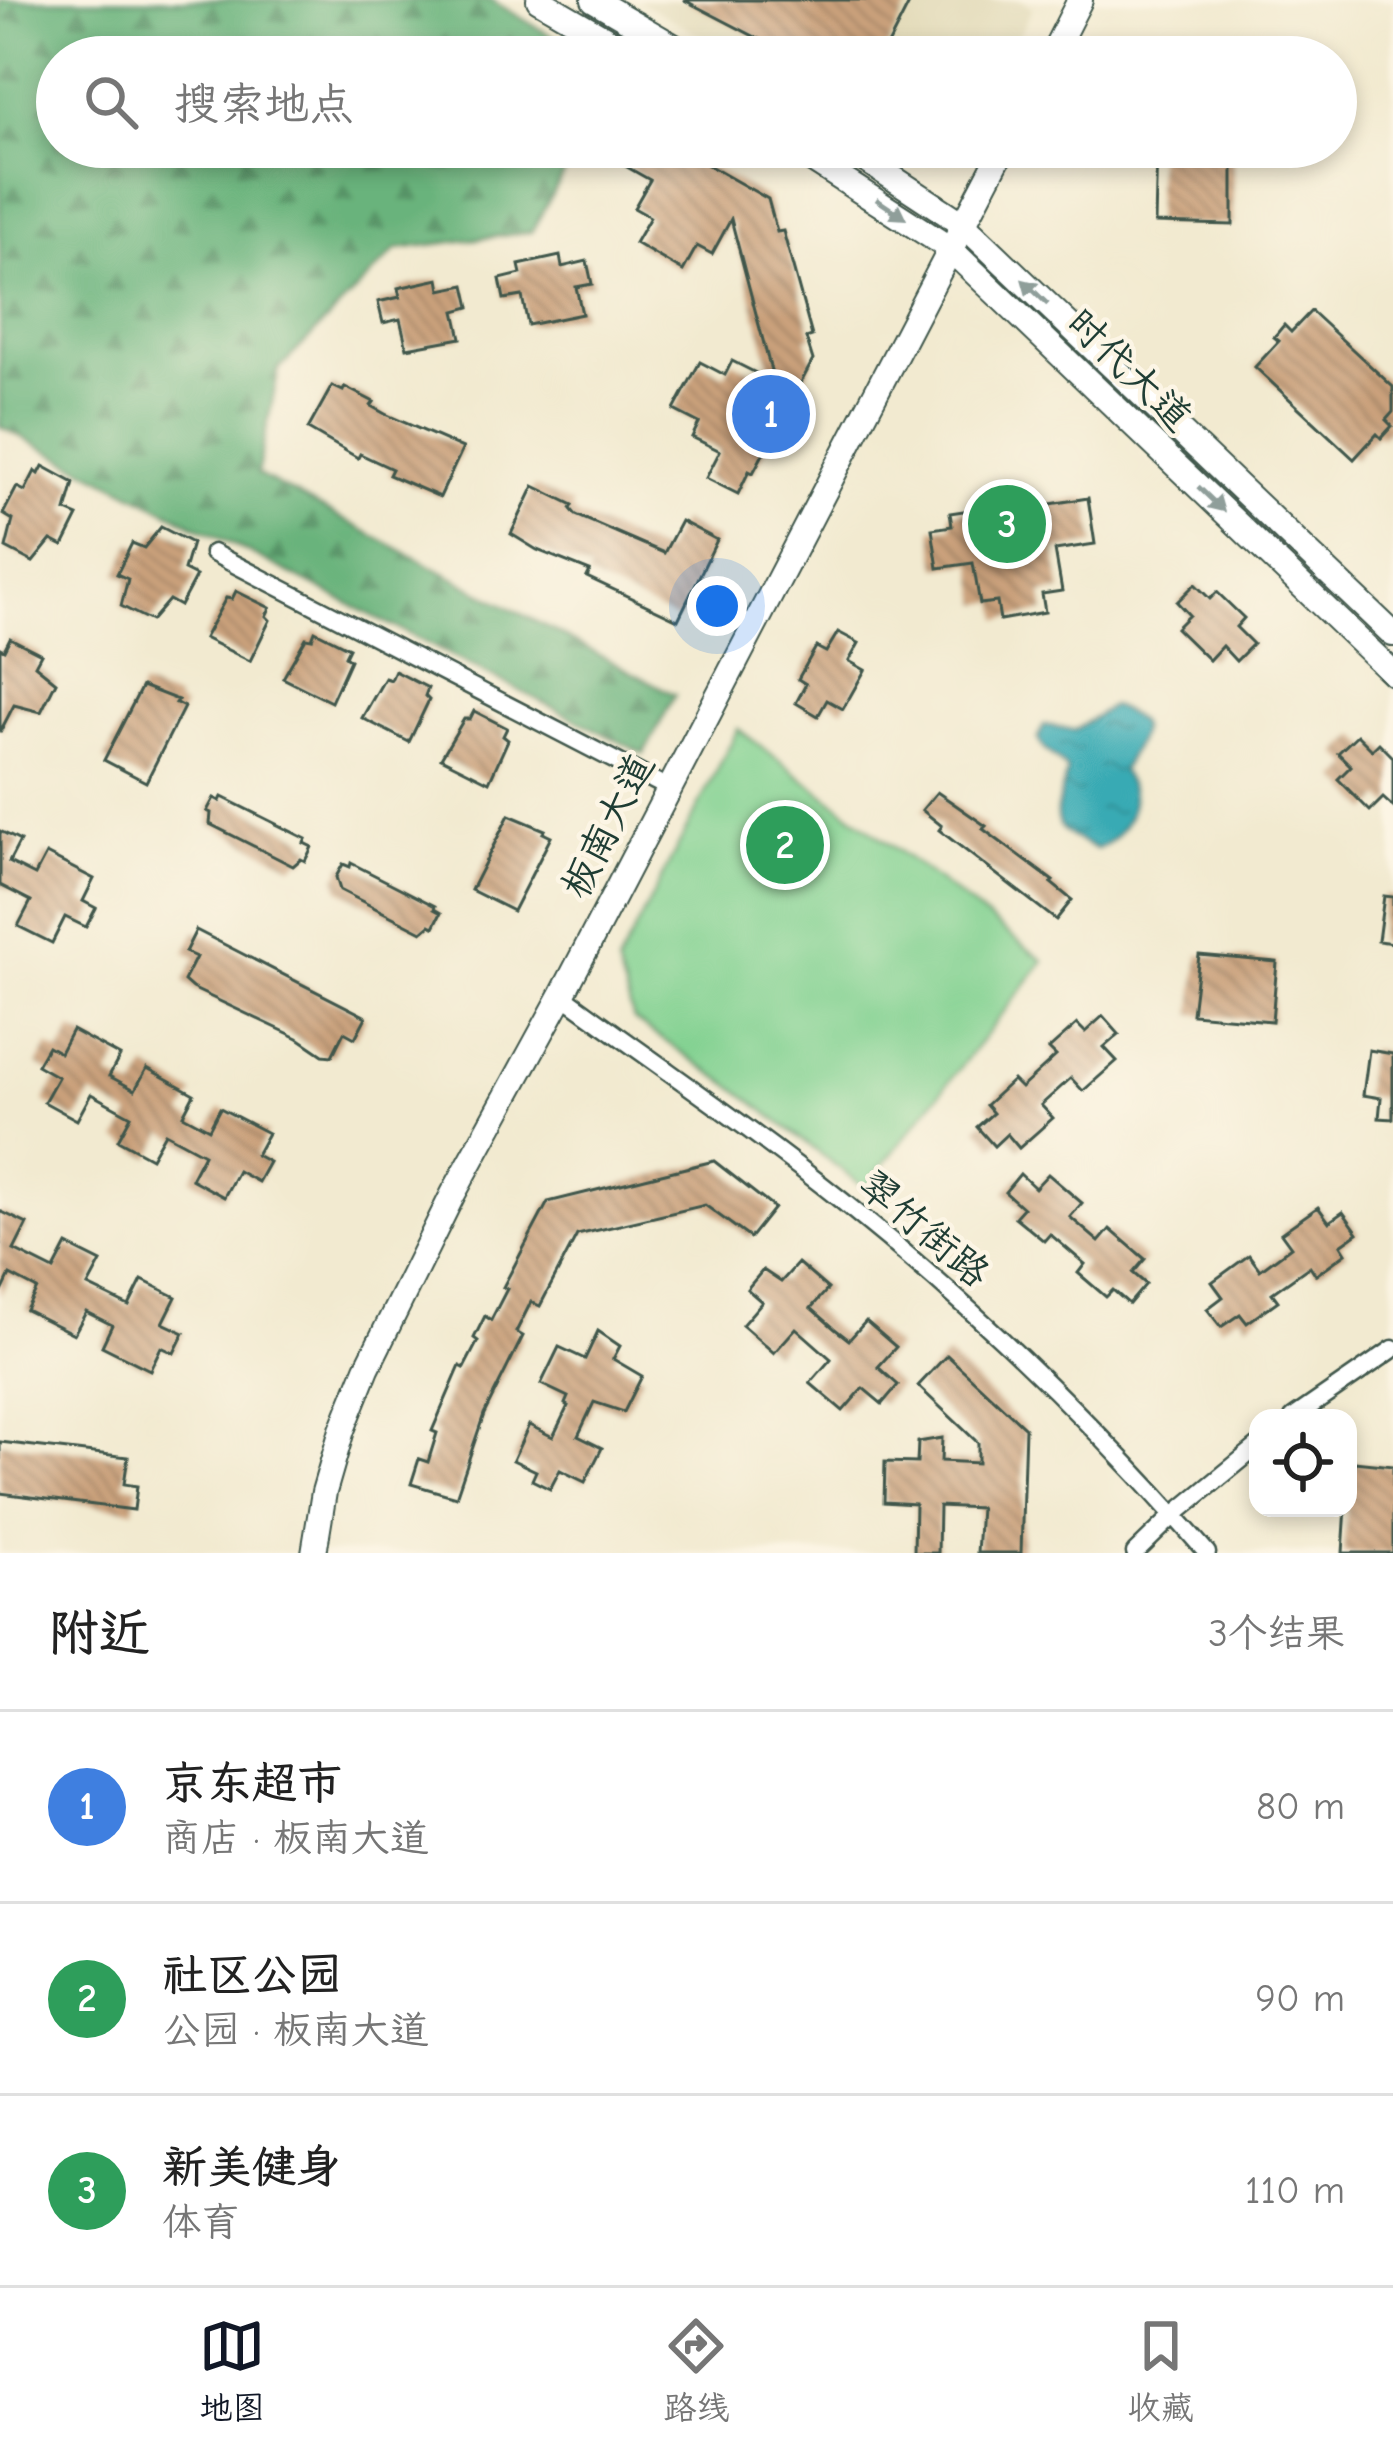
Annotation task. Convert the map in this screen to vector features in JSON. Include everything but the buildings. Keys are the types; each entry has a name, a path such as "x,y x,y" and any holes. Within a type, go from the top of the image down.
{"main road":[{"path":"539,0 601,36"},
{"path":"594,0 656,36"},
{"path":"1062,36 1080,0"},
{"name":"时代大道","path":"825,168 949,248 1393,673"},
{"name":"时代大道","path":"878,168 964,224 1393,634"},
{"name":"板南大道","path":"314,1553 336,1450 368,1368 453,1194 562,995 993,168"}],"street":[{"path":"213,554 668,788"},
{"name":"翠竹街路","path":"562,995 840,1199 945,1288 1092,1426 1207,1553"},
{"path":"1306,1409 1393,1349"},
{"path":"1135,1553 1249,1453"}],"shaded area":[{"path":"638,0 1019,0 1033,7 1018,36 701,36"}],"green space":[{"path":"0,0 491,0 552,36 36,36 36,168 567,168 531,232 397,249 279,369 257,474 675,695 644,754 0,426"},
{"path":"738,729 1044,961 865,1188 736,1089 634,1020 617,965"}],"water":[{"path":"1111,706 1136,719 1140,733 1122,770 1131,789 1128,817 1119,833 1097,849 1068,834 1057,820 1067,771 1038,738 1044,725 1075,730"}],"place":[{"name":"京东超市","path":"771,414"},
{"name":"新美健身","path":"1007,524"},
{"name":"社区公园","path":"785,845"}]}
